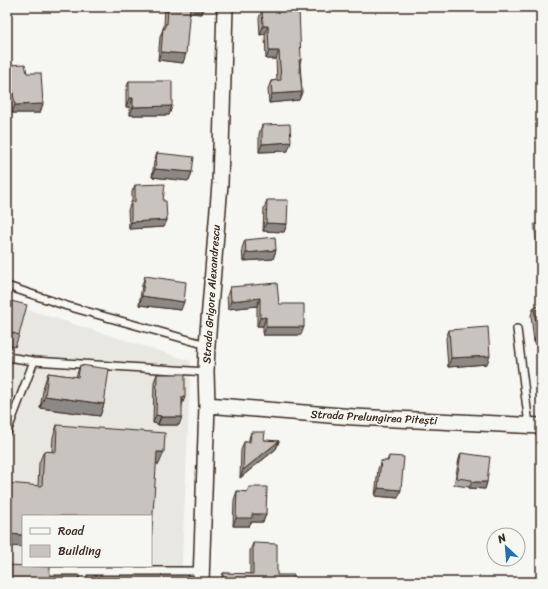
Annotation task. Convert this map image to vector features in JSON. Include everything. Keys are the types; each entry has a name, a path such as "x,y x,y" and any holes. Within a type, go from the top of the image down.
{"street":[{"name":"Strada Grigore Alexandrescu","path":"201,576 207,405 206,345 220,184 225,7"},
{"name":"Strada Prelungirea Pitești","path":"207,405 354,416 535,426"}],"lane":[{"path":"7,286 67,306 206,345"},
{"path":"517,329 535,426"},
{"path":"7,357 34,361 206,372"},
{"path":"7,432 34,361"},
{"path":"36,571 201,576"},
{"path":"83,572 83,582"}],"shaded area":[{"path":"534,224 541,224 541,277"},
{"path":"7,303 191,361 181,582 7,582"}],"building":[{"path":"168,7 190,7 186,54 161,52 163,28 165,29 165,24 167,24"},
{"path":"299,9 301,60 299,60 302,92 272,94 271,81 281,80 279,51 269,51 268,26 263,26 262,10"},
{"path":"25,64 27,73 41,73 43,104 15,105 12,86 7,87 7,65"},
{"path":"129,81 172,81 172,106 133,107 133,98 129,98"},
{"path":"290,124 291,142 262,144 262,125"},
{"path":"157,153 194,157 192,172 155,169"},
{"path":"165,184 163,201 166,201 167,220 131,222 131,202 135,202 135,185"},
{"path":"267,200 288,200 287,224 266,223"},
{"path":"275,237 276,250 246,253 245,240"},
{"path":"145,276 186,282 184,302 142,296"},
{"path":"277,283 279,304 304,304 304,327 266,327 266,317 260,318 260,298 231,301 230,287"},
{"path":"7,300 27,305 19,335 7,331"},
{"path":"541,306 541,333 537,333 534,307"},
{"path":"488,327 490,356 451,358 449,330"},
{"path":"80,365 109,369 104,404 45,396 48,373 78,377"},
{"path":"157,374 185,374 185,397 182,397 182,417 161,417 156,415"},
{"path":"57,425 165,433 164,452 157,452 152,529 152,515 22,515 22,535 7,534 7,483 42,486 44,451 56,452"},
{"path":"251,432 265,432 264,440 279,441 243,470 244,442 250,442"},
{"path":"461,453 490,457 487,482 472,482 472,480 457,478"},
{"path":"389,456 404,457 401,490 378,488 381,461 388,461"},
{"path":"249,487 267,487 266,514 252,514 252,518 236,518 237,491 248,492"},
{"path":"253,543 277,544 277,575 294,575 294,582 223,582 223,573 253,574"},
{"path":"7,565 22,566 22,567 50,567 49,582 7,582"}],"waterway":[{"path":"537,582 541,573"}]}
